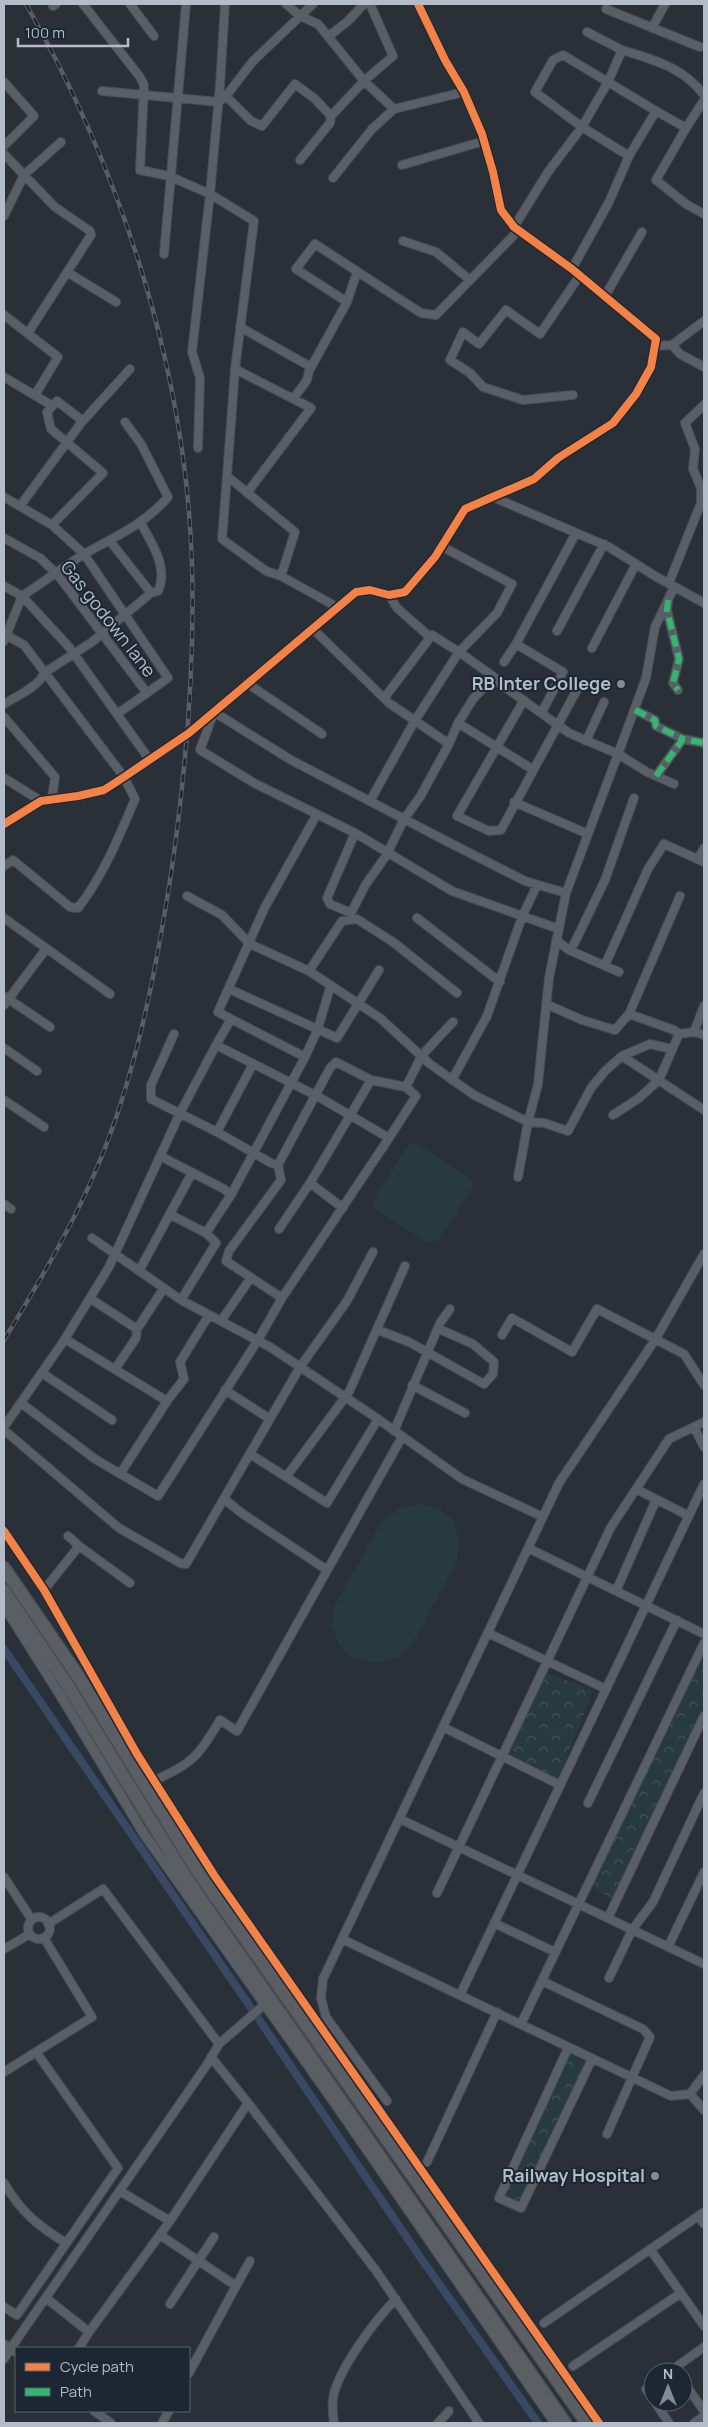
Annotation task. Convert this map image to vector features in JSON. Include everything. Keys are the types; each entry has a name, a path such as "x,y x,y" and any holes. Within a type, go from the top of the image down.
{"highway":[{"path":"4,1568 78,1676 197,1870 542,2352 587,2423"},
{"path":"4,1591 66,1683 186,1878 199,1903 521,2366 566,2423"}],"street":[{"path":"84,4 140,77 144,94 140,170 169,176 210,194 254,222 235,369 222,540 266,572 281,576 337,607"},
{"path":"130,4 154,36"},
{"path":"164,254 169,176 186,4"},
{"path":"225,4 223,94 251,121 262,126 295,84 316,99 331,116"},
{"path":"286,4 300,16 318,24 364,81 394,109"},
{"path":"198,448 200,378 192,352 219,102 223,94 253,61 313,4"},
{"path":"329,36 348,21 364,4"},
{"path":"300,160 330,123 331,116 364,81 393,56 370,4"},
{"path":"4,824 41,801 104,790 124,777 189,733 356,592 370,590 389,595 405,592 435,557 465,509 534,479 558,458 613,423 636,394 651,367 656,339 576,272 516,228 501,210 484,141 464,92 445,60 418,4"},
{"path":"652,28 665,4"},
{"path":"606,9 700,47"},
{"path":"587,32 622,50 662,62 693,80 704,95"},
{"path":"347,302 296,269 315,244 421,313 436,315 516,228 548,172 582,127 608,82 622,50"},
{"path":"630,156 582,127 535,92 553,60 563,55 686,128"},
{"path":"4,82 34,116 4,146"},
{"path":"102,90 219,102"},
{"path":"333,178 372,129 394,109 464,92"},
{"path":"704,100 656,180 686,204 704,214"},
{"path":"573,396 523,400 483,387 470,373 450,360 462,332 479,344 506,310 540,334 576,272 630,156 656,111"},
{"path":"402,165 484,141"},
{"path":"4,216 24,175 61,142"},
{"path":"4,154 55,207 90,232 91,235 28,333"},
{"path":"605,296 642,232"},
{"path":"404,241 436,252 470,280"},
{"path":"67,272 116,302"},
{"path":"294,398 308,380 311,367 347,302 357,272"},
{"path":"4,315 58,357 35,395"},
{"path":"656,346 672,345 704,321"},
{"path":"240,327 311,367"},
{"path":"672,345 680,354 704,367"},
{"path":"235,369 311,408 247,493"},
{"path":"20,506 83,420 130,370"},
{"path":"4,377 51,405"},
{"path":"52,525 103,473 48,424 47,412 51,405 57,401 83,420"},
{"path":"678,690 673,683 679,659 667,610 668,600 671,585 702,503 701,488 693,469 695,449 684,423 704,405"},
{"path":"4,866 13,860 70,907 78,908 92,890 136,799 124,777 24,646 5,637 22,596 84,554 158,510 168,497 141,444 125,422"},
{"path":"227,476 295,532 281,576"},
{"path":"4,497 52,525 84,554 168,678 148,693"},
{"path":"493,497 604,544 704,603"},
{"path":"4,704 35,684 44,673 102,634 151,594 155,594 160,588 160,566 157,551 140,522"},
{"path":"504,662 516,644 576,533"},
{"name":"Gas godown lane","path":"4,538 40,558 56,574 148,693 117,714"},
{"path":"110,540 151,594"},
{"path":"557,631 604,544"},
{"path":"370,801 414,722 459,652 497,613 512,584 441,546"},
{"path":"592,648 636,564"},
{"path":"4,586 22,596 74,654 149,759"},
{"path":"389,595 397,608 430,637 432,635 459,652 494,677 499,683 542,712 558,726 586,741 618,754 674,784"},
{"path":"518,1177 528,1122 538,1084 546,1004 556,940 566,893 635,710 646,678 654,627 668,600"},
{"path":"312,628 362,679 414,722 449,744"},
{"path":"385,697 430,637"},
{"path":"516,644 563,672 542,712"},
{"path":"356,833 328,898 330,904 351,913 404,819 420,797 473,698 494,677"},
{"path":"247,683 322,734"},
{"path":"524,700 457,816 489,831 501,830 514,802 579,686"},
{"path":"586,741 604,702"},
{"path":"635,710 654,720"},
{"path":"658,711 654,720 656,726 683,739 704,743"},
{"path":"214,712 291,760 404,819 525,881 566,893"},
{"path":"214,712 200,750 254,783 356,833 452,892 559,929"},
{"path":"4,716 55,777 52,798"},
{"path":"458,724 532,769"},
{"path":"656,776 683,739"},
{"path":"4,778 41,801"},
{"path":"574,944 605,880 634,798"},
{"path":"514,802 588,834"},
{"path":"305,1057 218,1012 276,886 316,814"},
{"path":"605,965 648,869 664,844 701,861 704,848"},
{"path":"452,1080 487,1016 522,916 538,884"},
{"path":"187,896 222,915 250,944 309,971 380,1018 430,1064 474,1095 528,1122 544,1123 568,1131 591,1088 605,1071 622,1056 640,1046 650,1044 672,1049"},
{"path":"546,1004 582,1020 615,1030 629,1014 680,896"},
{"path":"4,918 110,994"},
{"path":"417,918 500,982"},
{"path":"309,971 342,921 357,920 393,942 457,993"},
{"path":"556,940 569,950 618,972"},
{"path":"43,953 5,1000 50,1027"},
{"path":"229,989 317,1031 337,1038 379,970"},
{"path":"206,1233 231,1195 305,1057 317,1031 331,986"},
{"path":"694,1032 704,1006"},
{"path":"629,1014 674,1030 679,1034 694,1032 704,1035"},
{"path":"231,1019 180,1113 115,1254 91,1299 4,1428 118,1528 180,1563 186,1564 300,1367 347,1301 372,1252"},
{"path":"406,1087 422,1055 453,1022"},
{"path":"174,1034 151,1086 151,1099 278,1165"},
{"path":"613,1114 639,1098 659,1080 679,1034"},
{"path":"216,1045 291,1082 389,1138"},
{"path":"4,1048 37,1071"},
{"path":"622,1056 704,1110"},
{"path":"21,1403 94,1458 158,1496 258,1340 282,1298 344,1208 416,1096 406,1087 371,1080 336,1062 330,1068 317,1096 278,1165 281,1180 228,1251 226,1261 250,1279 282,1298"},
{"path":"217,1132 253,1064"},
{"path":"279,1229 310,1183 371,1080"},
{"path":"4,1100 44,1127"},
{"path":"160,1156 231,1195"},
{"path":"139,1271 171,1215 192,1173"},
{"path":"310,1183 344,1208"},
{"path":"4,1204 11,1209"},
{"path":"171,1215 206,1233 216,1243 181,1300"},
{"path":"92,1238 181,1300 258,1340 300,1367 378,1419 462,1479 543,1517"},
{"path":"387,2101 326,2017 321,1998 322,1979 559,1483 655,1340 704,1254"},
{"path":"699,1264 704,1272"},
{"path":"286,1477 344,1396 349,1392 405,1266"},
{"path":"221,1321 250,1279"},
{"path":"115,1370 136,1338 137,1330 164,1288"},
{"path":"91,1299 137,1330"},
{"path":"394,1431 426,1353 439,1329 440,1323 450,1309"},
{"path":"502,1335 512,1318 572,1352 597,1309 684,1354 704,1385"},
{"path":"120,1474 184,1379 180,1362 209,1315"},
{"path":"378,1330 409,1342 484,1384 492,1374 494,1362 472,1344 439,1329"},
{"path":"65,1339 167,1402"},
{"path":"42,1373 112,1420"},
{"path":"412,1385 465,1413"},
{"path":"225,1390 270,1419"},
{"path":"250,1454 328,1503 378,1419"},
{"path":"437,1893 611,1527 669,1439 704,1422"},
{"path":"694,1427 704,1446"},
{"path":"155,1780 175,1772 195,1759 220,1720 237,1731 402,1437"},
{"path":"460,1995 704,1484"},
{"path":"636,1489 689,1516"},
{"path":"224,1498 244,1514 327,1570"},
{"path":"616,1591 656,1500"},
{"path":"4,1531 44,1590 137,1754 214,1875 444,2199 542,2352 599,2423"},
{"path":"68,1536 130,1583"},
{"path":"44,1590 79,1546"},
{"path":"528,1548 704,1634"},
{"path":"4,1606 144,1834 199,1903 265,2004 521,2366 555,2423"},
{"path":"588,1803 677,1620"},
{"path":"488,1633 606,1689"},
{"path":"521,2024 704,1643"},
{"path":"608,1918 704,1716"},
{"path":"443,1728 560,1785"},
{"path":"610,1978 632,1930 653,1902 704,1794"},
{"path":"400,1819 704,1964"},
{"path":"668,1947 704,1872"},
{"path":"4,1877 32,1920"},
{"path":"48,1924 103,1889 219,2044"},
{"path":"44,1919 48,1924 48,1934 44,1938 33,1938 30,1934 29,1924 32,1920 44,1919"},
{"path":"494,1922 555,1952"},
{"path":"4,1949 30,1934"},
{"path":"4,2072 92,2017 44,1938"},
{"path":"342,1939 671,2096 690,2094 704,2075"},
{"path":"542,1981 643,2029 650,2037 607,2134"},
{"path":"16,2347 46,2298 219,2044 265,2004"},
{"path":"428,2162 497,2012"},
{"path":"568,2048 499,2198 520,2208 592,2059"},
{"path":"4,2307 17,2315 118,2168 36,2052"},
{"path":"211,2057 377,2272 479,2423"},
{"path":"690,2094 704,2110"},
{"path":"80,2347 170,2221 248,2103"},
{"path":"4,2183 17,2205 39,2227 66,2243"},
{"path":"120,2191 170,2221"},
{"path":"544,2323 701,2214 704,2224"},
{"path":"160,2235 236,2286"},
{"path":"170,2304 214,2237"},
{"path":"650,2249 704,2326"},
{"path":"190,2371 250,2261"},
{"path":"573,2366 681,2293"},
{"path":"46,2298 89,2332"},
{"path":"334,2423 332,2399 343,2372 379,2316 396,2299"},
{"path":"4,2344 14,2350 4,2359"},
{"path":"685,2362 704,2346"},
{"path":"693,2395 704,2411"},
{"path":"438,2423 449,2411"},
{"path":"95,2412 111,2423"},
{"path":"162,2423 168,2412"},
{"path":"662,2412 669,2423"},
{"path":"694,2423 704,2416"}],"green space":[{"path":"412,1143 417,1144 469,1177 472,1182 472,1188 440,1238 435,1242 428,1243 376,1210 373,1204 407,1146"},
{"path":"421,1504 439,1509 453,1519 459,1539 457,1561 413,1643 398,1658 374,1663 351,1657 339,1644 332,1627 334,1607 382,1521 400,1508"},
{"path":"704,1651 704,1707 612,1898 592,1888"},
{"path":"547,1673 593,1691 558,1778 507,1754"},
{"path":"570,2051 585,2063 518,2203 503,2195"}],"waterway":[{"path":"4,1649 251,2008"},
{"path":"258,2018 420,2257 538,2423"}],"railway":[{"path":"4,1340 47,1267 74,1217 98,1166 119,1108 138,1042 160,941 181,797 191,681 193,604 187,492 177,419 162,346 143,275 119,204 92,136 26,4"}],"marked path":[{"path":"668,600 667,610 679,659 673,683 678,690"},
{"path":"635,710 655,720 656,726 683,739"},
{"path":"656,776 683,739 704,743"}],"cycle path":[{"path":"4,824 41,801 104,790 124,777 189,733 356,592 370,590 389,595 405,592 435,557 465,509 534,479 558,458 613,423 636,394 651,367 656,339 572,269 514,227 501,210 482,134 464,92 445,60 418,4"},
{"path":"4,1531 44,1590 137,1754 214,1875 599,2423"}],"place":[{"name":"RB Inter College","path":"621,684"},
{"name":"Railway Hospital","path":"655,2176"}]}
